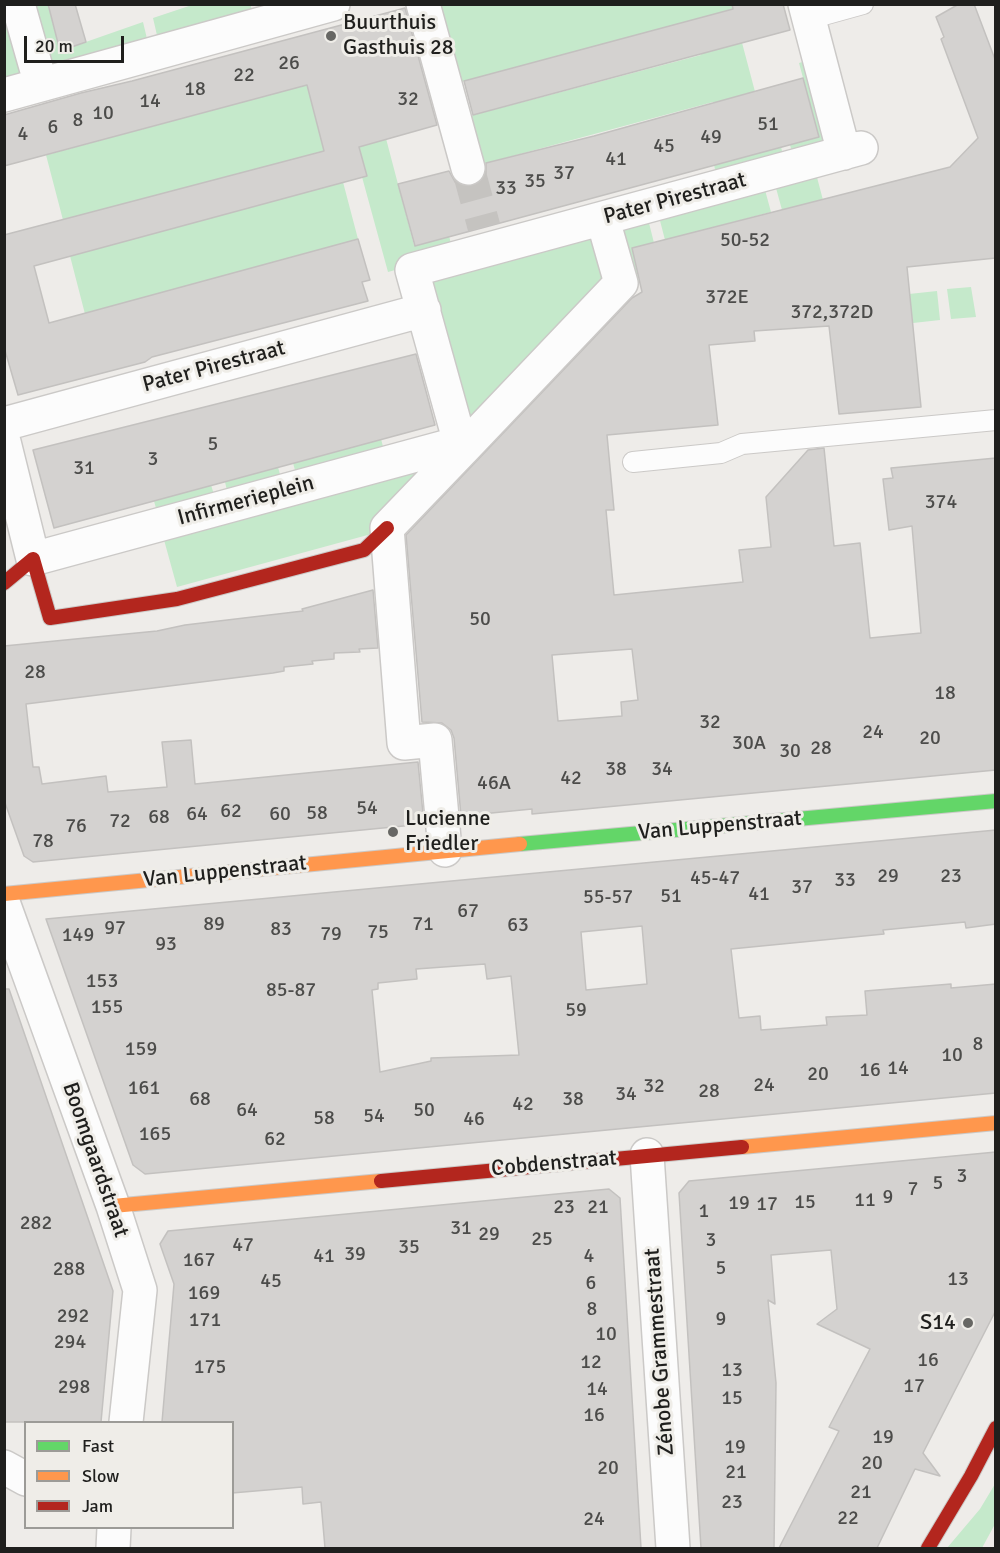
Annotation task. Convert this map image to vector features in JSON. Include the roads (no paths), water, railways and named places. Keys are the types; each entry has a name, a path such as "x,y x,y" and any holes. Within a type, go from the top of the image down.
{"street":[{"path":"18,4 41,85"},
{"path":"4,95 257,15 333,4"},
{"path":"423,4 468,168"},
{"name":"Pater Pirestraat","path":"461,447 412,270 486,238 603,219 852,150 807,12"},
{"path":"4,442 50,618 177,599 364,550 621,283 603,219"},
{"name":"Pater Pirestraat","path":"4,424 424,310"},
{"name":"Infirmerieplein","path":"4,583 33,559 461,447"},
{"path":"387,528 404,743 435,740 445,850"},
{"name":"Van Luppenstraat","path":"4,894 445,850 996,801"},
{"name":"Boomgaardstraat","path":"4,905 113,1206 140,1290 126,1421"},
{"name":"Cobdenstraat","path":"113,1206 996,1123"},
{"name":"Zénobe Grammestraat","path":"647,1155 673,1548"},
{"path":"928,1548 971,1476 996,1428"},
{"path":"4,1467 24,1478"},
{"path":"113,1548 114,1529"}],"lane":[{"path":"807,12 863,4"},
{"path":"633,462 721,453 742,444 996,420"}],"tunnel":[{"path":"468,168 484,227"}],"place":[{"name":"Buurthuis Gasthuis 28","path":"331,36"},
{"name":"Lucienne Friedler","path":"393,832"},
{"name":"S14","path":"968,1323"}]}
